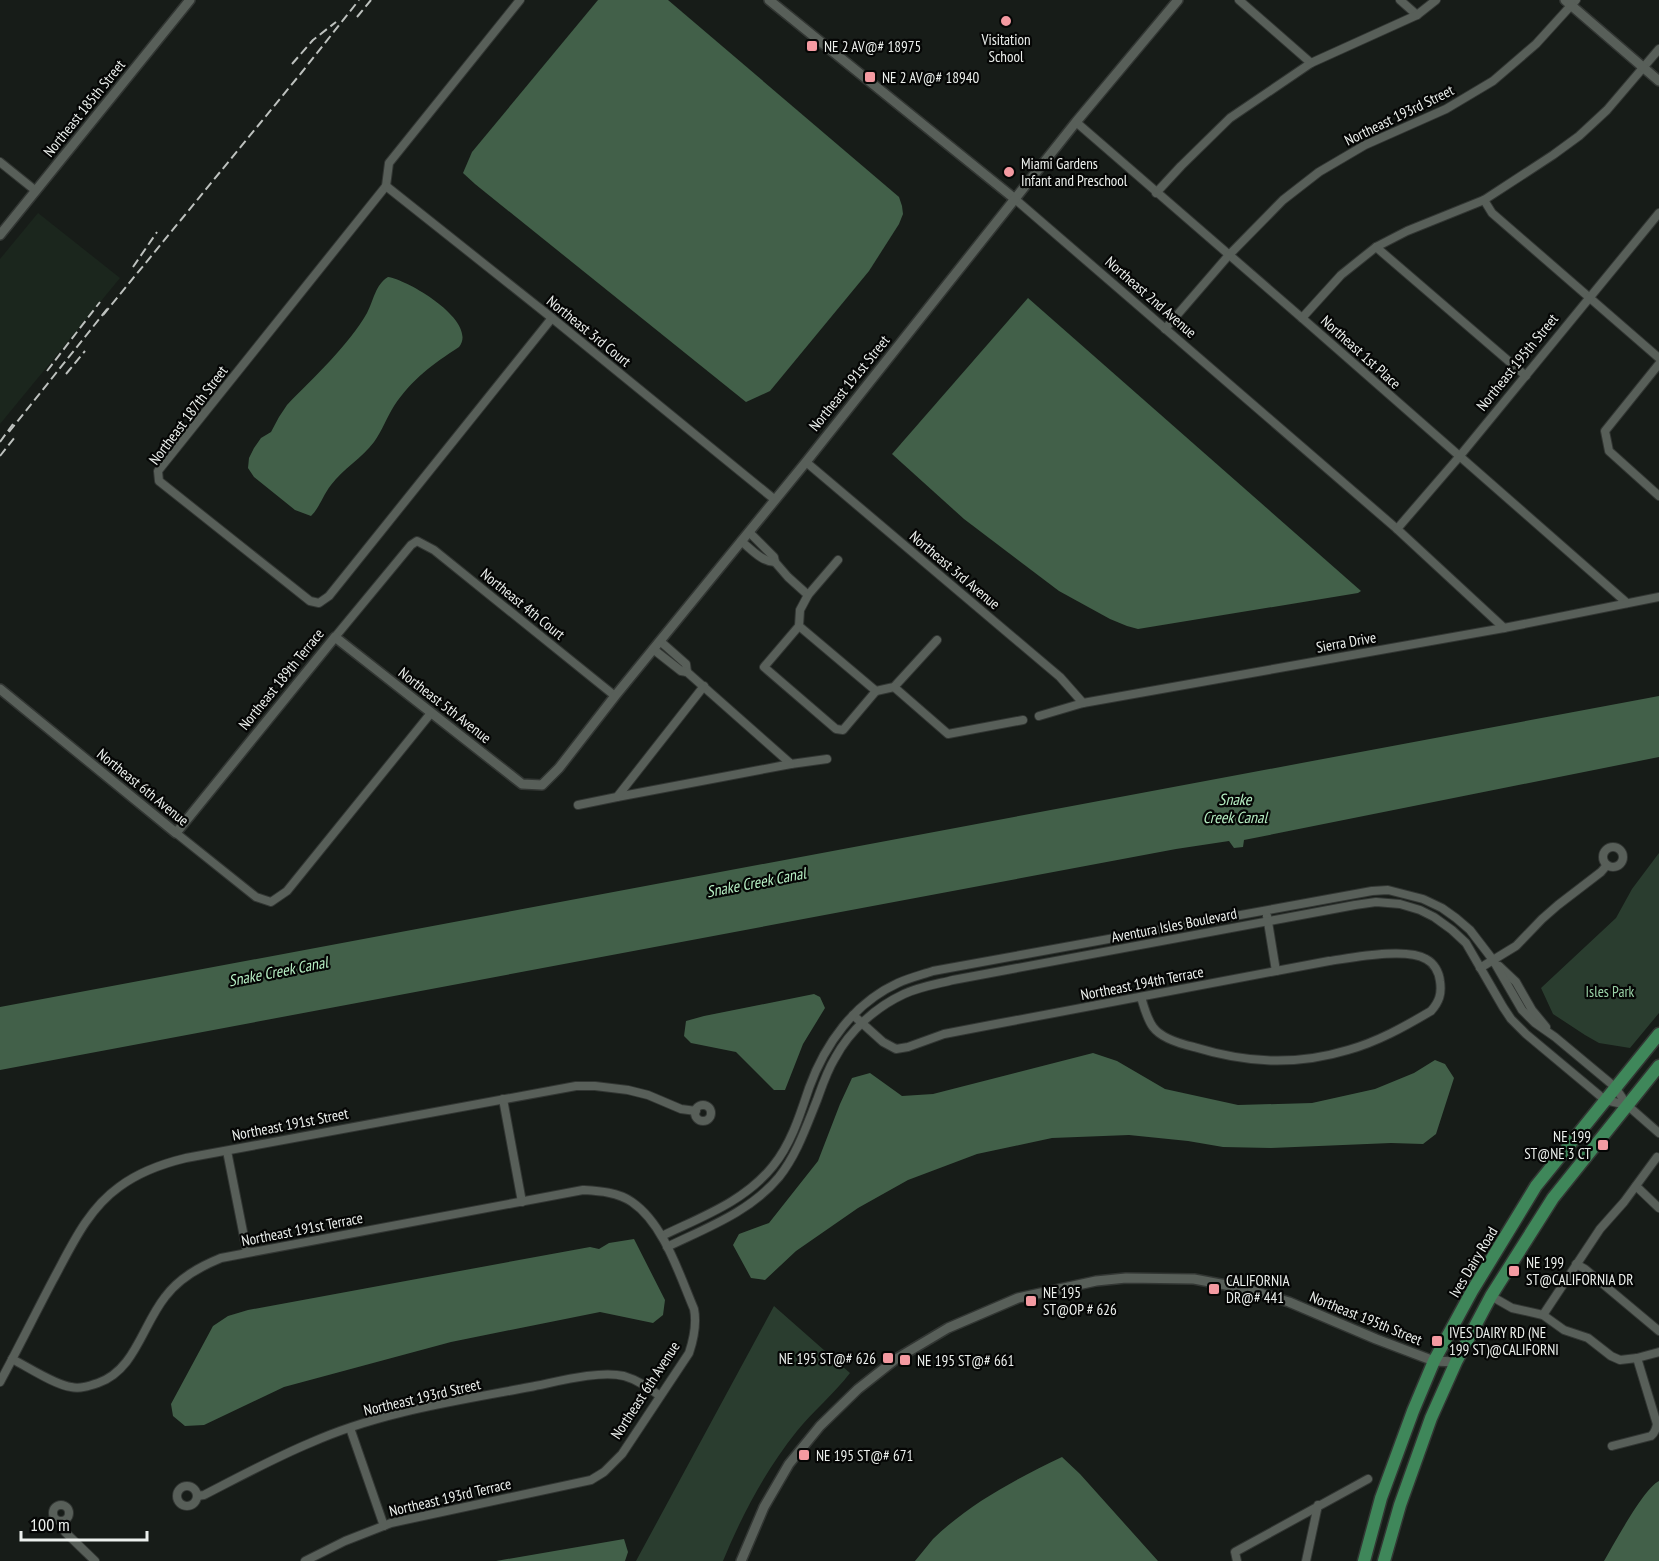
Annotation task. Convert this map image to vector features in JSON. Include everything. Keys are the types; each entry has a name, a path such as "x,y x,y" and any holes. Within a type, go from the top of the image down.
{"main road":[{"name":"Ives Dairy Road","path":"1364,1561 1381,1498 1413,1411 1434,1361 1472,1291 1536,1186 1659,1034"},
{"path":"1384,1561 1404,1494 1431,1418 1456,1362 1491,1296 1553,1198 1659,1065"}],"street":[{"name":"Northeast 185th Street","path":"0,235 190,0"},
{"name":"Northeast 187th Street","path":"520,0 389,163 386,186 158,471 159,481 310,601 319,603 329,596 552,318"},
{"name":"Northeast 2nd Avenue","path":"768,0 1015,199 1397,529 1504,628"},
{"name":"Northeast 191st Street","path":"542,785 559,768 1076,123 1178,0"},
{"path":"1239,0 1311,63"},
{"path":"1400,0 1417,15"},
{"path":"1156,193 1180,166 1230,118 1311,63 1417,15 1436,0"},
{"path":"1571,2 1659,81"},
{"name":"Northeast 193rd Street","path":"1165,329 1229,255 1283,200 1319,172 1365,145 1446,109 1492,81 1536,44 1571,2"},
{"path":"1302,318 1341,275 1376,247 1407,231 1484,200 1579,136 1607,110 1659,49"},
{"name":"Northeast 1st Place","path":"1076,123 1627,603"},
{"path":"0,162 36,191"},
{"name":"Northeast 3rd Court","path":"386,186 774,499"},
{"path":"1484,200 1492,213 1659,358"},
{"name":"Northeast 195th Street","path":"1397,529 1659,213"},
{"path":"1376,247 1526,376"},
{"path":"1659,364 1605,431 1609,451 1659,496"},
{"name":"Northeast 3rd Avenue","path":"806,462 1060,677 1083,703"},
{"path":"748,532 808,595"},
{"name":"Northeast 4th Court","path":"411,545 417,541 434,550 615,696"},
{"path":"741,541 764,559 775,562"},
{"name":"Northeast 189th Terrace","path":"176,833 411,545"},
{"path":"838,560 808,595 800,610 800,626 764,668 836,729 843,730 876,691 894,687 937,640"},
{"name":"Sierra Drive","path":"1039,716 1083,703 1504,628 1659,597"},
{"path":"800,626 876,691"},
{"name":"Northeast 5th Avenue","path":"335,637 522,784 542,785"},
{"path":"660,641 686,664 687,672"},
{"path":"653,649 704,686 791,764"},
{"path":"617,796 704,686"},
{"path":"894,687 948,734 1023,720"},
{"name":"Northeast 6th Avenue","path":"0,689 256,897 271,902 287,891 430,713"},
{"path":"578,805 827,759"},
{"path":"1480,968 1516,946 1542,919 1607,865"},
{"name":"Aventura Isles Boulevard","path":"662,1236 731,1203 745,1194 773,1166 785,1148 797,1122 816,1070 826,1050 853,1015 869,1000 898,983 933,971 1372,891 1388,890 1424,899 1456,918 1470,930 1493,960 1522,1010 1615,1087 1627,1105"},
{"name":"Aventura Isles Boulevard","path":"667,1247 743,1209 778,1178 801,1142 826,1077 850,1035 876,1011 905,993 953,980 1355,904 1400,903 1434,917 1452,930 1466,943 1503,1007 1526,1034 1605,1100 1627,1105"},
{"path":"1266,910 1276,971"},
{"name":"Northeast 194th Terrace","path":"853,1015 883,1042 896,1049 958,1031 1276,971 1358,957 1405,954 1427,959 1436,968 1441,991 1437,1004 1431,1011 1375,1041 1347,1051 1282,1062 1216,1054 1164,1036 1153,1028 1141,997"},
{"name":"Northeast 191st Street","path":"0,1382 78,1234 117,1188 148,1169 166,1163 227,1151 576,1086 628,1090 648,1095 681,1109 696,1111"},
{"path":"503,1099 522,1202"},
{"path":"1627,1105 1659,1133"},
{"path":"227,1151 247,1252"},
{"path":"1543,1315 1600,1229 1657,1157"},
{"path":"1636,1186 1659,1208"},
{"name":"Northeast 191st Terrace","path":"12,1359 72,1388 87,1387 105,1380 120,1371 129,1359 151,1318 176,1284 204,1265 247,1252 583,1191 616,1195 631,1202 650,1220"},
{"name":"Northeast 6th Avenue","path":"604,1472 621,1454 689,1353 694,1337 696,1319 694,1309 662,1236 650,1220"},
{"path":"1576,1264 1659,1331"},
{"name":"Northeast 195th Street","path":"741,1561 764,1507 789,1464 820,1426 858,1389 896,1359 948,1328 1018,1298 1096,1281 1126,1278 1194,1279 1247,1289 1289,1302 1434,1361 1456,1362"},
{"path":"1491,1296 1512,1308 1543,1315 1564,1330 1588,1338 1611,1356 1620,1360 1659,1352"},
{"path":"1612,1446 1651,1436 1656,1428 1657,1424 1637,1358"},
{"name":"Northeast 193rd Street","path":"197,1496 204,1495 311,1442 408,1411 607,1374 625,1376 660,1396"},
{"path":"350,1428 384,1526"},
{"name":"Northeast 193rd Terrace","path":"305,1561 345,1541 384,1526 506,1497 591,1480 604,1472"},
{"path":"1237,1561 1235,1552 1368,1479"},
{"path":"1306,1561 1318,1505"},
{"path":"63,1521 65,1532 95,1561"}],"shaded area":[{"path":"38,213 120,278 0,424 0,259"}],"green space":[{"name":"Isles Park","path":"1659,853 1659,1013 1630,1048 1599,1043 1553,1014 1541,988 1616,918 1632,889"},
{"path":"774,1306 850,1373 785,1446 746,1510 723,1561 636,1561"}],"water":[{"path":"598,0 668,0 899,197 903,214 899,224 869,271 770,391 746,402 463,173 472,152"},
{"path":"388,277 411,286 439,304 459,326 463,337 459,347 432,366 408,388 394,406 374,442 336,479 311,516 295,510 254,477 248,468 249,458 261,438 271,432 287,405 351,337 367,313 377,288"},
{"path":"1028,298 1361,591 1138,629 1110,619 1059,591 964,519 892,454"},
{"name":"Snake Creek Canal","path":"1659,696 1659,757 1244,840 1243,847 1234,848 1229,841 1176,849 0,1070 0,1007"},
{"path":"814,994 820,997 825,1008 803,1044 785,1090 774,1090 736,1052 691,1043 684,1036 686,1021"},
{"path":"1093,1053 1117,1061 1165,1089 1238,1105 1312,1103 1375,1089 1414,1073 1435,1060 1445,1064 1454,1078 1436,1134 1423,1144 1223,1147 1129,1135 1052,1138 977,1154 908,1180 858,1208 796,1251 765,1280 751,1278 733,1245 739,1234 769,1223 818,1161 852,1078 870,1073 902,1096 933,1094"},
{"path":"634,1239 665,1300 663,1315 653,1323 600,1312 451,1342 284,1387 204,1425 185,1426 173,1416 171,1404 213,1326 228,1316 248,1310 590,1247 599,1249 609,1243"},
{"path":"1062,1457 1158,1561 915,1561 933,1539 962,1514 1011,1483"},
{"path":"1659,1481 1659,1561 1604,1561 1645,1494"},
{"path":"624,1539 628,1552 625,1561 496,1561"}],"railway":[{"path":"103,315 359,0"},
{"path":"357,17 371,0"},
{"path":"292,64 313,40 336,22"},
{"path":"133,267 157,232"},
{"path":"47,371 100,302"},
{"path":"9,432 108,308"},
{"path":"66,374 85,351"},
{"path":"0,442 13,424"},
{"path":"0,456 15,437"}],"place":[{"name":"Visitation School","path":"1006,21"},
{"name":"NE 2 AV@# 18975","path":"812,46"},
{"name":"NE 2 AV@# 18940","path":"870,77"},
{"name":"Miami Gardens Infant and Preschool","path":"1009,172"},
{"name":"NE 199 ST@NE 3 CT","path":"1603,1145"},
{"name":"NE 199 ST@CALIFORNIA DR","path":"1514,1271"},
{"name":"CALIFORNIA DR@# 441","path":"1214,1289"},
{"name":"NE 195 ST@OP # 626","path":"1031,1301"},
{"name":"IVES DAIRY RD (NE 199 ST)@CALIFORNI","path":"1437,1341"},
{"name":"NE 195 ST@# 626","path":"888,1358"},
{"name":"NE 195 ST@# 661","path":"905,1360"},
{"name":"NE 195 ST@# 671","path":"804,1455"}]}
